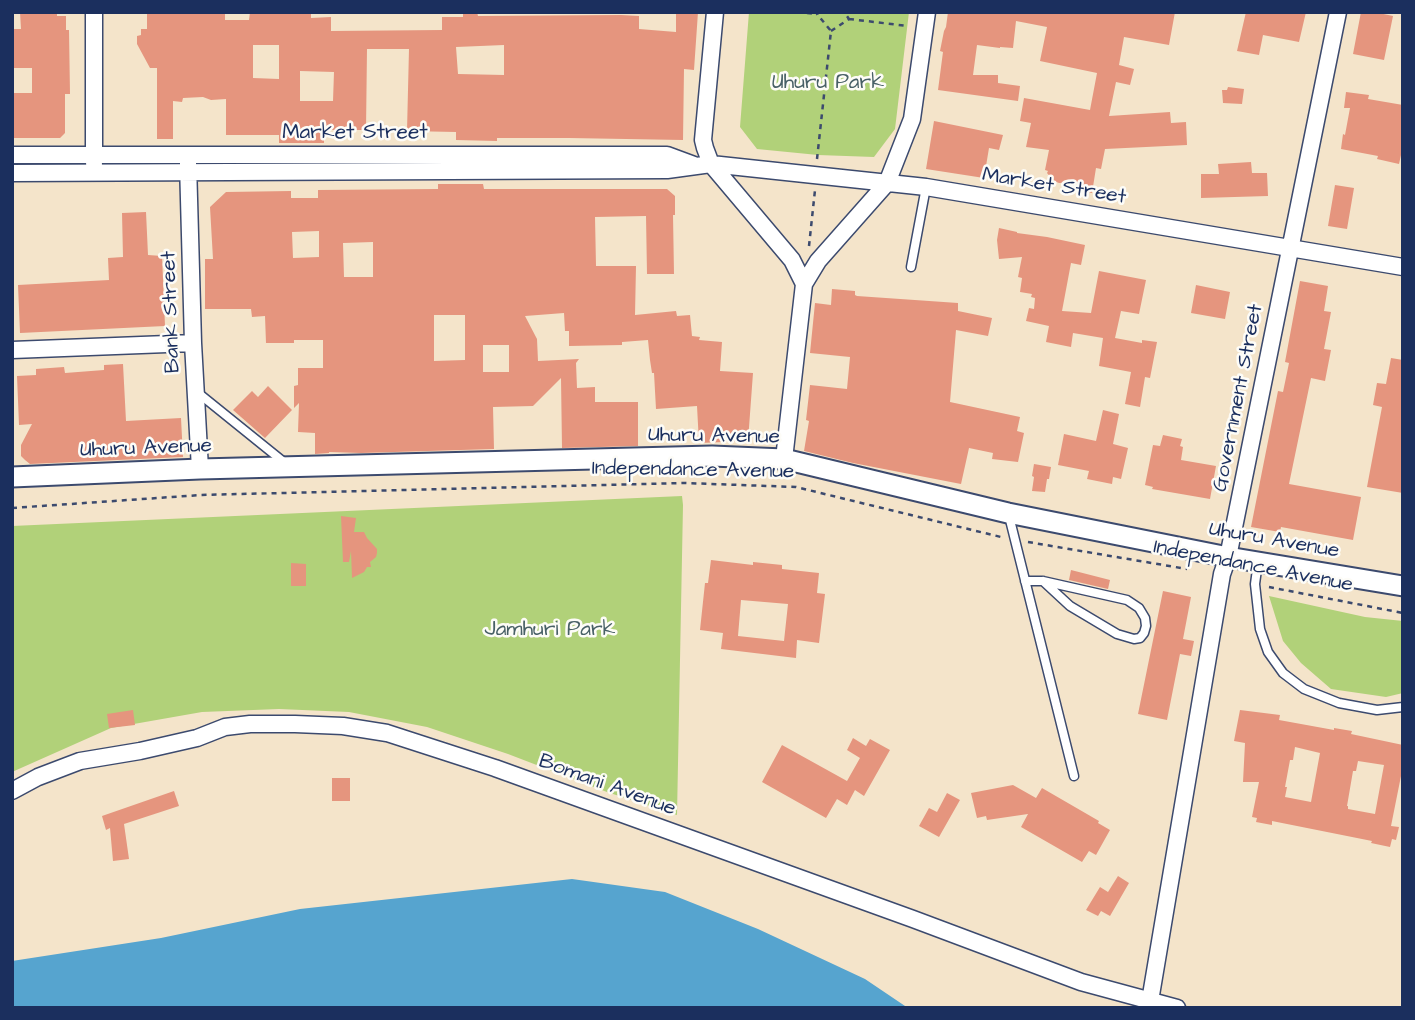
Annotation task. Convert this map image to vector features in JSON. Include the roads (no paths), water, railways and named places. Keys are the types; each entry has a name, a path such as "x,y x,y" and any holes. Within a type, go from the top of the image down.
{"street":[{"path":"94,12 95,172"},
{"path":"715,12 703,165 792,260 804,284"},
{"name":"Government Street","path":"1150,1001 1225,566 1338,12"},
{"path":"784,459 804,284 818,261 887,183 912,118 926,20"},
{"name":"Bank Street","path":"188,154 193,343 200,468"},
{"name":"Market Street","path":"12,155 667,156 703,165 926,187 1403,267"},
{"name":"Market Street","path":"12,173 667,170 703,165"},
{"path":"12,350 193,343"},
{"name":"Uhuru Avenue","path":"12,477 200,468 712,456 784,459 1225,566 1258,562 1403,586"},
{"name":"Bomani Avenue","path":"12,791 38,777 79,761 197,738 225,727 295,724 343,726 387,733 495,768 1081,982 1177,1008"}],"lane":[{"path":"911,267 926,187"},
{"path":"195,390 289,467"},
{"path":"1009,513 1074,776"},
{"path":"1258,562 1255,584 1260,629 1268,652 1283,673 1304,689 1339,703 1377,710 1403,707"},
{"path":"1025,581 1043,581 1127,600 1139,608 1145,618 1144,633 1140,638 1134,639 1117,634 1070,606 1043,581"}],"water":[{"path":"572,879 665,892 758,929 865,979 908,1008 12,1008 12,961 161,938 300,909"}],"park label":[{"name":"Uhuru Park","path":"828,84"},
{"name":"Jamhuri Park","path":"550,631"}]}
